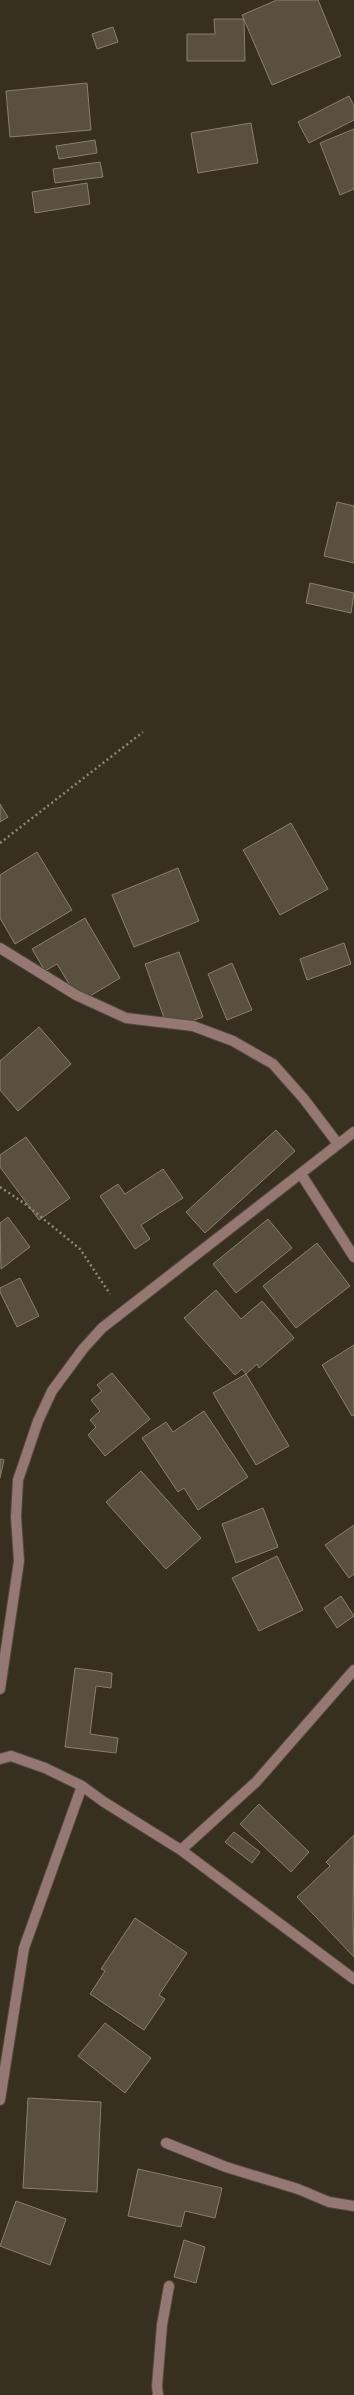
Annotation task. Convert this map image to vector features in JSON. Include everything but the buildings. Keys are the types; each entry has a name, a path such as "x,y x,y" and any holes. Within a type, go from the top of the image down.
{"street":[{"path":"0,948 76,995 126,1018 193,1026 240,1045 273,1064 304,1099 338,1144"},
{"path":"0,1689 19,1561 16,1517 18,1480 38,1421 52,1391 83,1349 102,1328 354,1132"},
{"path":"301,1174 354,1257"},
{"path":"181,1850 256,1782 354,1670"},
{"path":"0,1759 11,1756 45,1768 82,1786 104,1802 181,1850 354,1980"},
{"path":"0,2100 24,1948 82,1786"},
{"path":"166,2143 226,2167 298,2189 329,2202 354,2206"},
{"path":"158,2395 157,2386 162,2325 169,2286"}],"path":[{"path":"0,843 144,732"},
{"path":"0,1187 24,1203 80,1249 123,1313"}]}
